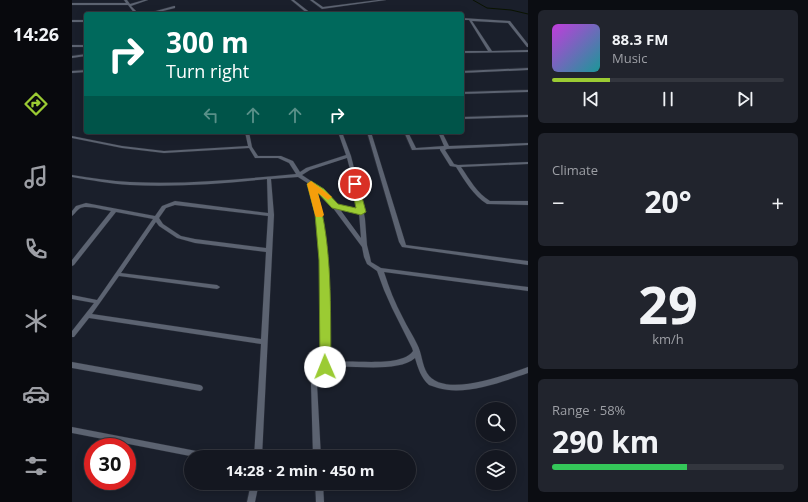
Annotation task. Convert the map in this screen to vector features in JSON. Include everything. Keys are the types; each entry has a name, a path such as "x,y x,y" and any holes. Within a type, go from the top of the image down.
{"street":[{"path":"124,0 135,12"},
{"path":"72,4 129,5 147,0"},
{"path":"292,0 307,12"},
{"path":"311,0 322,8 385,0"},
{"path":"155,12 174,7"},
{"path":"464,19 509,22 528,46"},
{"path":"470,20 490,52"},
{"path":"72,21 84,21"},
{"path":"72,46 84,46"},
{"path":"464,52 528,51"},
{"path":"72,56 84,55"},
{"path":"464,72 528,69"},
{"path":"72,72 84,71"},
{"path":"464,93 528,91"},
{"path":"464,118 528,116"},
{"path":"247,134 250,147 257,157 279,157 292,162 299,175 321,190 335,206 364,246"},
{"path":"341,134 349,156 361,212 364,246 369,263 380,270 528,289"},
{"path":"370,134 404,246 528,263"},
{"path":"407,134 414,149 528,144"},
{"path":"441,134 447,147"},
{"path":"72,137 122,147 164,152 250,147"},
{"path":"447,147 442,150 452,165 528,163"},
{"path":"72,176 129,183 173,185 229,182 299,175 308,169 349,156"},
{"path":"458,166 478,195 489,203 528,203"},
{"path":"258,450 271,215 269,178"},
{"path":"311,184 319,214 324,260 325,367"},
{"path":"72,335 98,302 164,207 175,203 271,215"},
{"path":"72,214 78,207 86,204 156,218 162,225 179,237 195,241 268,250"},
{"path":"335,206 361,212"},
{"path":"72,264 114,210"},
{"path":"380,270 391,302 417,350 425,376 439,386 452,388 468,386 506,378 528,370"},
{"path":"118,274 217,287"},
{"path":"72,297 98,302"},
{"path":"87,315 264,342"},
{"path":"317,450 314,384 318,375 325,367 338,364 395,363 408,360 414,356 417,350"},
{"path":"72,365 200,388"},
{"path":"72,430 184,452"},
{"path":"251,502 254,490"},
{"path":"319,490 320,502"}],"waterway":[{"path":"473,0 487,8 511,10 528,14"}],"slow traffic":[{"path":"319,215 311,184 321,190 328,197"}],"route":[{"path":"325,367 324,260 319,214 311,184 321,190 335,206 361,212 355,184"}]}
